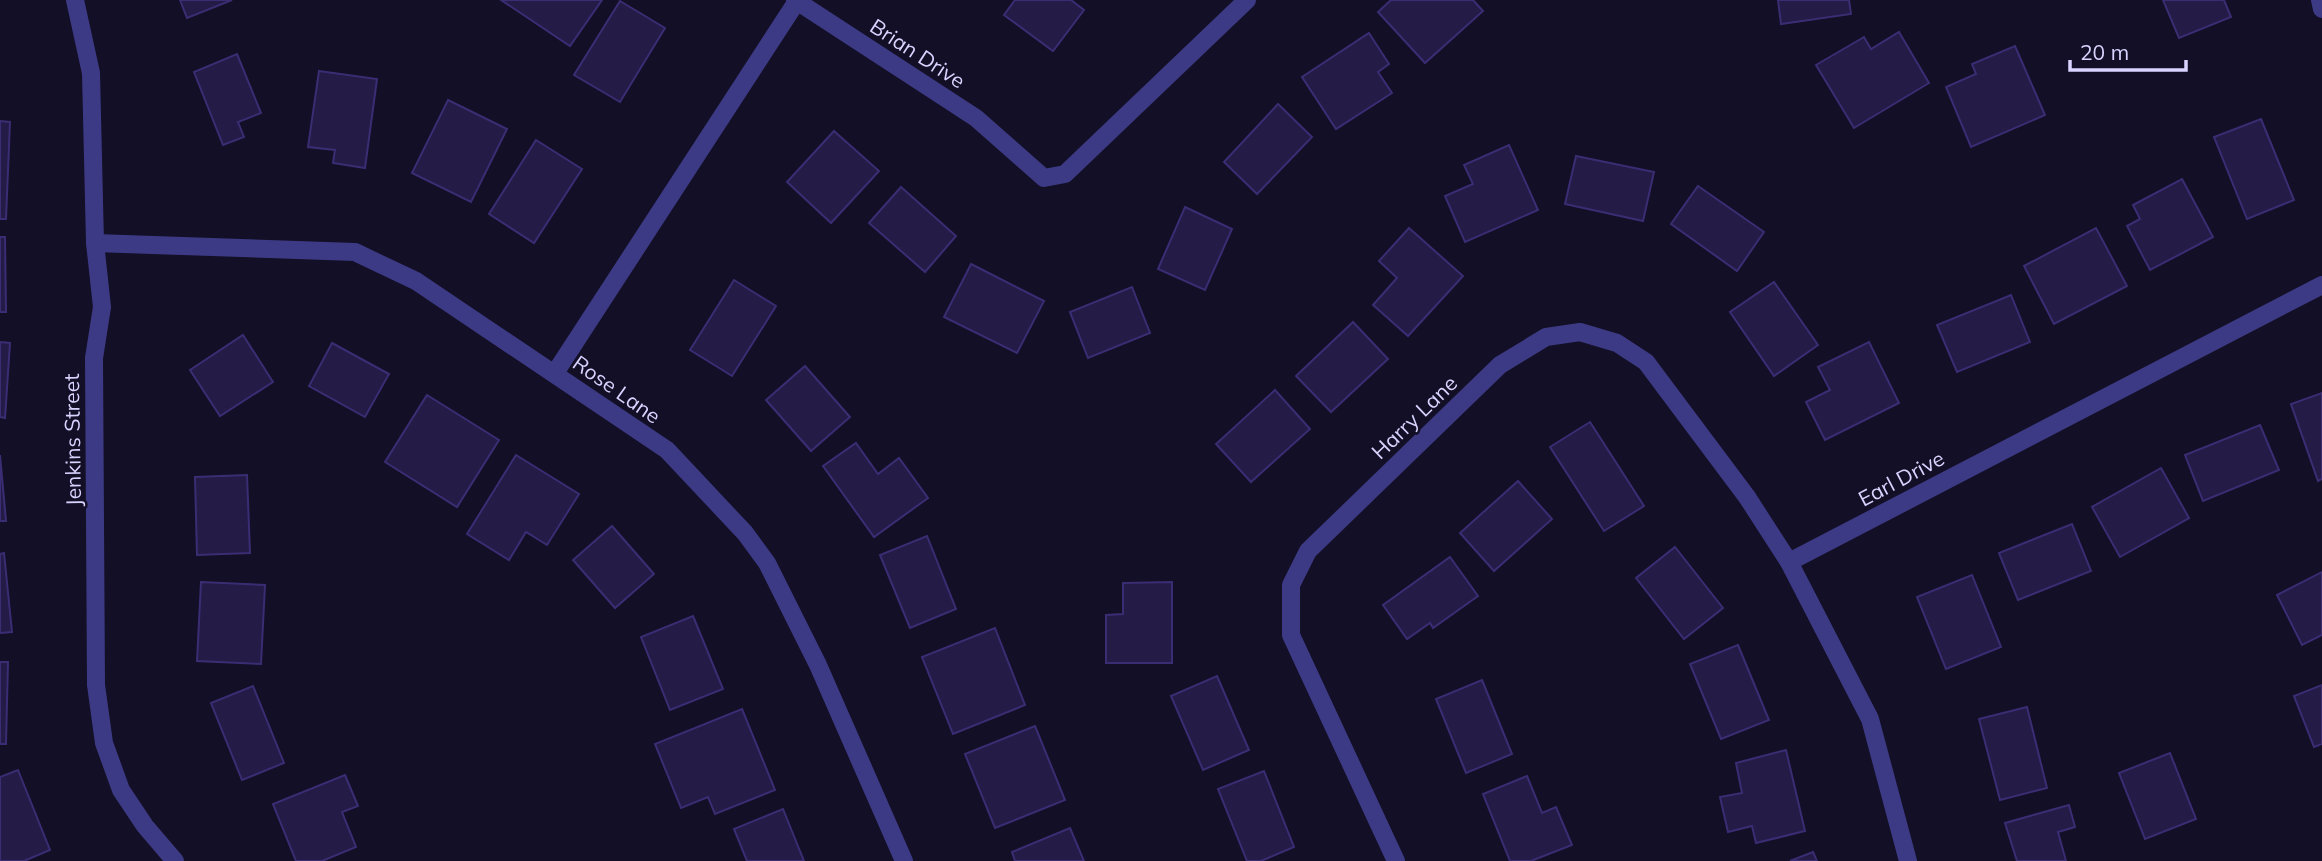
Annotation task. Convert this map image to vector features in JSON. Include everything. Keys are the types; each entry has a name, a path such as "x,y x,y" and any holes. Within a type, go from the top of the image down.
{"street":[{"name":"Jenkins Street","path":"75,0 91,73 95,243 102,307 93,358 96,685 104,743 121,790 145,826 175,861"},
{"name":"Brian Drive","path":"555,373 796,1 976,118 1044,178 1065,174 1247,0"},
{"path":"2319,0 2322,9"},
{"name":"Rose Lane","path":"95,243 355,252 416,281 667,450 745,533 767,563 818,665 904,861"},
{"name":"Earl Drive","path":"1789,562 2322,285"},
{"name":"Harry Lane","path":"1396,861 1291,635 1291,585 1308,551 1500,365 1546,337 1580,332 1617,342 1646,362 1747,497 1789,562"},
{"path":"1789,562 1870,719 1908,861"}],"building":[{"path":"180,0 232,0 187,18"},
{"path":"501,0 602,0 570,46"},
{"path":"1015,0 1071,0 1084,10 1053,51 1004,15"},
{"path":"1391,0 1473,0 1483,11 1425,63 1378,12"},
{"path":"1778,0 1849,0 1851,14 1781,24"},
{"path":"2163,0 2224,0 2231,17 2179,38"},
{"path":"620,1 665,28 620,102 574,75"},
{"path":"1899,32 1929,83 1854,128 1816,65 1864,37 1871,49"},
{"path":"1369,33 1389,64 1378,72 1392,93 1336,129 1302,77"},
{"path":"2015,46 2045,115 1971,147 1946,87 1976,74 1972,64"},
{"path":"237,54 261,113 238,122 244,137 223,145 194,72"},
{"path":"319,71 377,79 365,168 333,163 335,150 308,147"},
{"path":"448,100 507,129 471,202 412,173"},
{"path":"1278,104 1312,137 1257,194 1224,162"},
{"path":"2261,119 2294,200 2247,219 2214,137"},
{"path":"0,121 10,122 6,219 0,219"},
{"path":"834,131 879,171 831,223 787,182"},
{"path":"536,140 582,169 534,243 489,214"},
{"path":"1509,145 1538,210 1465,242 1445,196 1473,184 1464,165"},
{"path":"1576,156 1654,172 1643,221 1565,204"},
{"path":"2182,179 2213,237 2150,270 2127,226 2140,219 2133,205"},
{"path":"1698,186 1764,232 1737,271 1671,224"},
{"path":"901,187 956,236 925,272 869,223"},
{"path":"1185,207 1232,229 1205,290 1158,269"},
{"path":"1409,228 1463,276 1408,336 1373,305 1397,278 1379,261"},
{"path":"2096,228 2127,286 2054,324 2024,266"},
{"path":"0,237 5,237 6,312 0,312"},
{"path":"971,264 1044,301 1017,353 944,317"},
{"path":"734,280 776,306 732,376 690,350"},
{"path":"1774,282 1818,345 1774,376 1730,312"},
{"path":"1132,287 1150,333 1088,358 1070,312"},
{"path":"2011,295 2030,342 1957,372 1937,325"},
{"path":"1353,322 1388,359 1331,412 1296,376"},
{"path":"243,335 273,382 220,416 190,370"},
{"path":"0,342 10,343 5,418 0,417"},
{"path":"1869,342 1899,403 1825,440 1806,402 1830,390 1818,367"},
{"path":"332,343 389,374 365,417 309,386"},
{"path":"805,366 850,417 811,451 766,400"},
{"path":"1275,390 1310,429 1251,482 1216,444"},
{"path":"2322,393 2322,479 2318,481 2291,404"},
{"path":"427,395 499,440 457,507 385,462"},
{"path":"1590,422 1644,506 1604,531 1550,447"},
{"path":"2260,425 2279,470 2203,501 2185,455"},
{"path":"856,443 878,474 899,458 928,498 874,537 823,466"},
{"path":"0,455 6,521 0,521"},
{"path":"516,455 579,494 547,545 526,532 509,560 467,534"},
{"path":"2161,468 2189,518 2120,557 2092,507"},
{"path":"247,475 250,553 197,555 195,477"},
{"path":"1518,481 1552,519 1494,571 1460,533"},
{"path":"2072,524 2091,571 2018,600 1999,553"},
{"path":"612,526 654,574 615,608 573,560"},
{"path":"927,536 956,609 910,628 880,555"},
{"path":"1675,547 1723,608 1684,639 1636,578"},
{"path":"4,553 12,632 0,633 0,554"},
{"path":"1450,557 1478,596 1433,628 1430,623 1407,639 1383,605"},
{"path":"2322,572 2322,635 2302,645 2277,595"},
{"path":"1972,575 2001,647 1946,669 1917,597"},
{"path":"201,582 265,585 261,664 197,661"},
{"path":"1172,582 1172,663 1106,663 1106,615 1123,614 1123,583"},
{"path":"693,616 723,689 670,710 641,637"},
{"path":"995,628 1025,705 953,734 922,657"},
{"path":"1738,645 1769,720 1721,739 1690,664"},
{"path":"0,662 8,662 6,744 0,744"},
{"path":"1217,676 1249,750 1203,770 1171,696"},
{"path":"1482,680 1512,754 1466,773 1436,699"},
{"path":"2322,685 2322,744 2314,747 2294,696"},
{"path":"253,686 284,763 242,780 211,703"},
{"path":"2027,707 2047,788 2000,800 1979,719"},
{"path":"742,709 775,790 715,814 708,797 681,808 655,744"},
{"path":"1035,726 1065,800 995,828 965,754"},
{"path":"1786,750 1805,831 1756,843 1752,826 1728,832 1720,797 1742,793 1736,763"},
{"path":"2170,753 2196,819 2145,839 2119,773"},
{"path":"18,770 50,850 24,861 0,861 0,777"},
{"path":"1264,771 1294,847 1261,861 1247,861 1218,789"},
{"path":"345,775 358,806 342,812 356,847 322,861 296,861 273,804"},
{"path":"1527,776 1542,813 1556,807 1572,845 1531,861 1510,861 1483,794"},
{"path":"2069,805 2075,827 2058,832 2066,861 2017,861 2005,823"},
{"path":"783,809 804,861 747,861 734,829"},
{"path":"1070,828 1084,861 1015,861 1012,852"},
{"path":"1813,852 1817,861 1790,861"}]}
